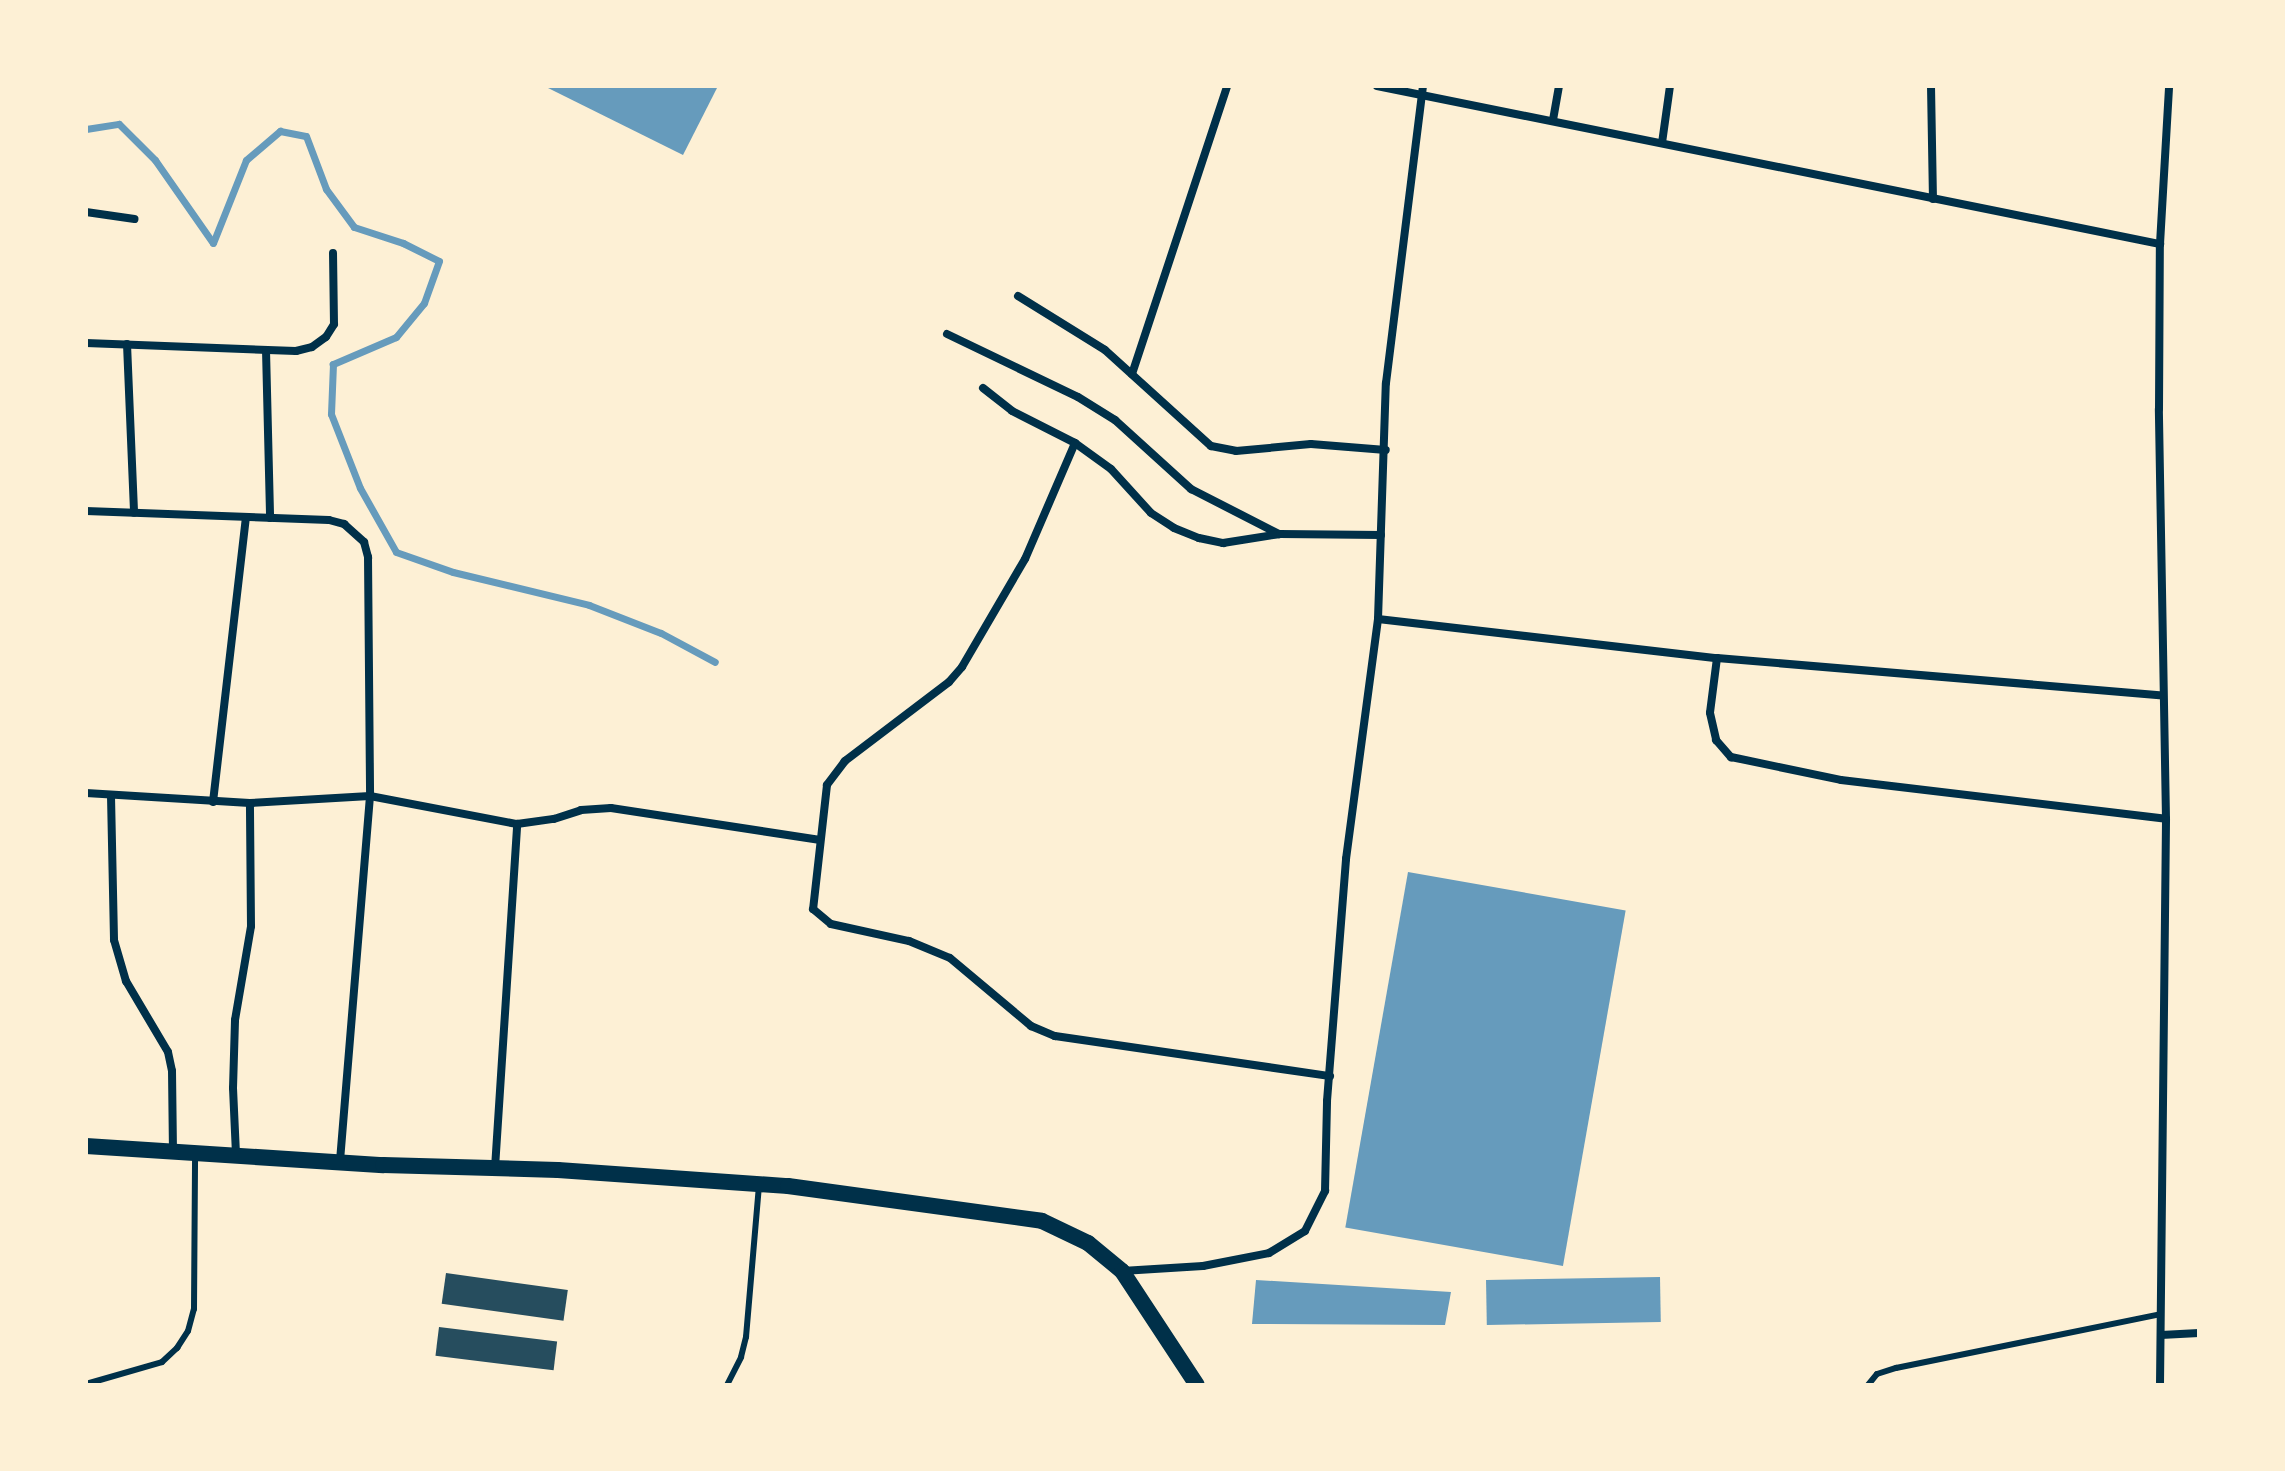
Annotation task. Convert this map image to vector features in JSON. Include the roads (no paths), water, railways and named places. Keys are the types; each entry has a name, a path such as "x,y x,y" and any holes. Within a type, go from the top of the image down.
{"main road":[{"path":"86,1146 759,1184 1042,1221 1088,1243 1122,1271 1197,1385"}],"street":[{"path":"1132,374 1227,86"},
{"path":"1377,86 1422,90 1662,143 2160,244"},
{"path":"1553,120 1559,86"},
{"path":"1662,143 1670,86"},
{"path":"1931,86 1933,199"},
{"path":"2160,1385 2166,819 2162,695 2160,244 2169,86"},
{"path":"1122,1271 1203,1266 1269,1253 1305,1231 1325,1191 1330,1076 1353,790 1378,619 1391,321 1422,90"},
{"path":"86,212 134,219"},
{"path":"86,343 296,351 312,347 326,337 334,324 333,253"},
{"path":"1018,296 1075,330 1132,374 1211,446 1236,451 1311,444 1386,450"},
{"path":"947,334 1078,397 1115,420 1191,489 1280,534"},
{"path":"127,344 134,513"},
{"path":"266,350 270,518"},
{"path":"983,388 991,398 1075,443 1111,469 1151,513 1174,528 1223,543 1280,534 1381,535"},
{"path":"1075,443 1025,559 962,667 949,682 836,772 827,785 812,896 813,909 820,919 909,941 950,958 1031,1026 1080,1042 1330,1076"},
{"path":"86,511 344,524 364,542 368,557 370,796 340,1162"},
{"path":"213,802 246,517"},
{"path":"1378,619 1717,658 2162,695"},
{"path":"1717,658 1710,713 1716,740 1731,757 1841,780 2166,819"},
{"path":"86,793 250,803 370,796 517,824 554,819 581,810 611,808 819,840"},
{"path":"111,796 114,940 126,981 168,1052 172,1071 173,1150"},
{"path":"236,1154 233,1088 235,1020 251,926 250,803"},
{"path":"495,1169 517,824"},
{"path":"2161,1335 2199,1333"}],"lane":[{"path":"86,1384 162,1362 177,1348 188,1331 194,1309 195,1152"},
{"path":"727,1385 741,1357 747,1327 759,1184"},
{"path":"1868,1385 1877,1374 1896,1368 2161,1314"}],"water":[{"path":"544,86 718,86 683,155"},
{"path":"1408,872 1626,910 1563,1266 1345,1228"},
{"path":"1660,1277 1661,1322 1487,1325 1486,1280"},
{"path":"1256,1280 1451,1292 1445,1325 1252,1324"}],"waterway":[{"path":"86,129 119,124 155,160 213,243 246,160 280,131 306,136 326,189 354,227 403,243 439,261 424,303 396,337 333,364 331,414 360,488 396,552 453,572 589,605 661,633 715,662"}]}
